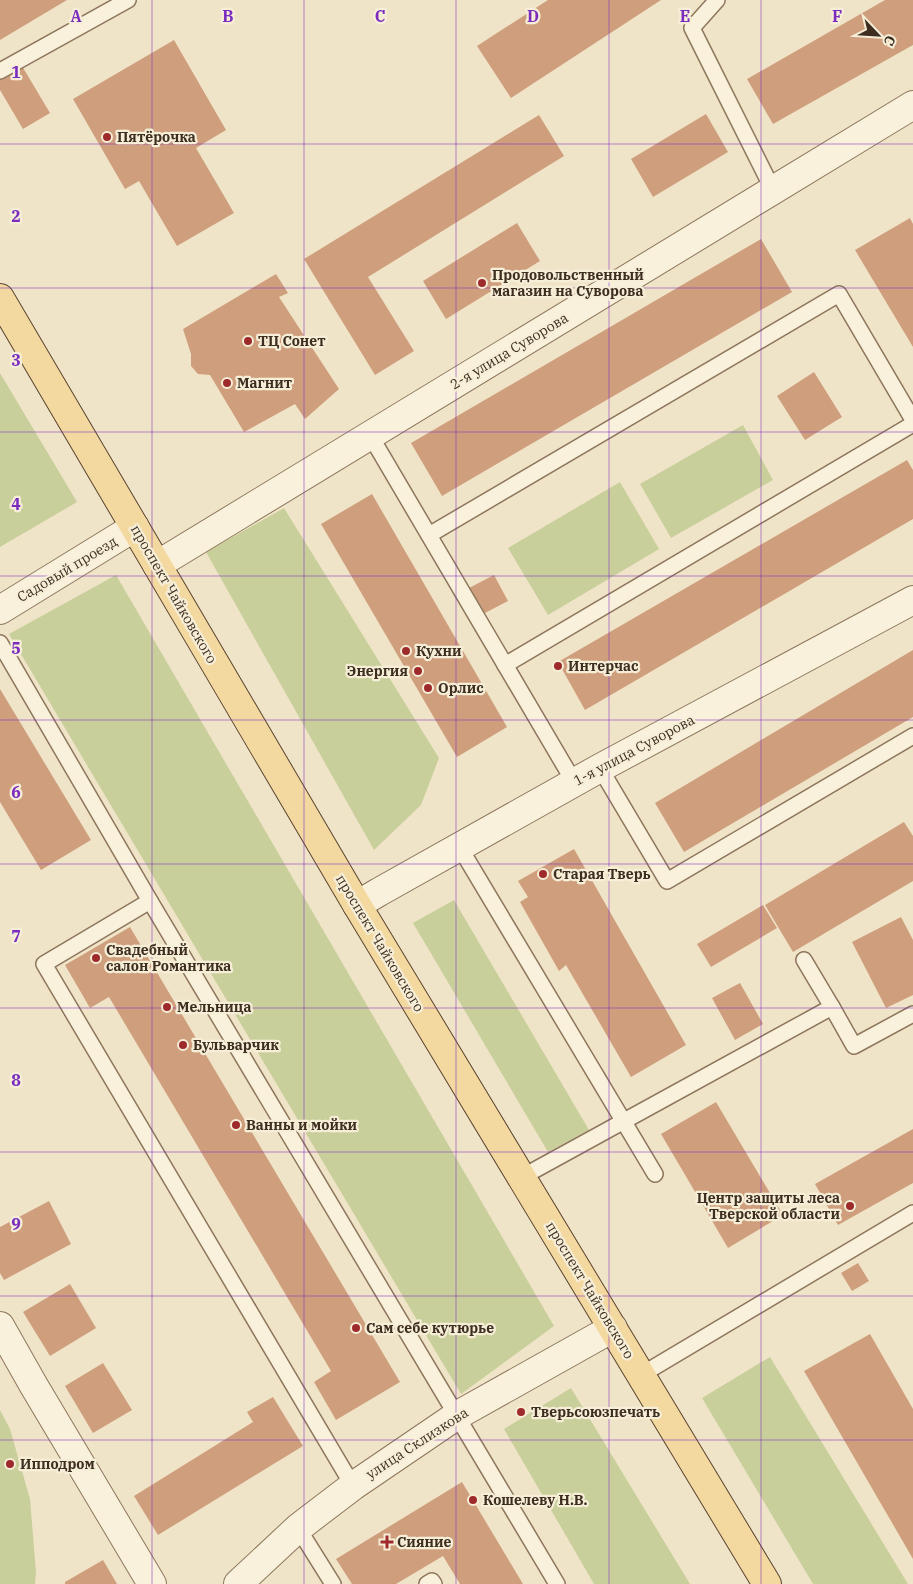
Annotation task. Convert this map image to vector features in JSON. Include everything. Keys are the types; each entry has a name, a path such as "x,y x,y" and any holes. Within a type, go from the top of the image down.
{"main road":[{"name":"проспект Чайковского","path":"0,298 357,906 767,1584"}],"street":[{"name":"2-я улица Суворова","path":"157,565 913,105"},
{"name":"Садовый проезд","path":"0,610 135,527"},
{"name":"1-я улица Суворова","path":"357,906 574,782 913,600"},
{"path":"0,1326 152,1584"},
{"name":"улица Склизкова","path":"238,1584 298,1528 353,1486 456,1416 613,1328"}],"lane":[{"path":"0,71 128,0"},
{"path":"717,0 692,28 773,190"},
{"path":"429,535 839,294 913,420"},
{"path":"505,665 913,424"},
{"path":"370,435 574,782"},
{"path":"0,643 150,901 557,1584"},
{"path":"600,768 667,881 913,736"},
{"path":"459,846 655,1174"},
{"path":"150,901 44,964 353,1486"},
{"path":"804,960 854,1046 913,1014"},
{"path":"522,1177 832,1007"},
{"path":"641,1375 913,1213"},
{"path":"298,1528 333,1584"},
{"path":"427,1584 432,1581 434,1584"}],"green space":[{"path":"0,373 77,502 0,547"},
{"path":"743,425 773,480 671,538 640,484"},
{"path":"620,482 659,549 548,615 508,548"},
{"path":"284,508 439,758 421,805 374,850 206,552"},
{"path":"116,575 554,1326 461,1394 9,634"},
{"path":"454,900 589,1130 548,1152 413,923"},
{"path":"770,1357 908,1584 813,1584 702,1398"},
{"path":"571,1388 690,1584 594,1584 504,1429"},
{"name":"Ипподром","path":"0,1410 10,1429 30,1499 36,1572 35,1584 0,1584"}],"building":[{"path":"0,0 67,0 0,40"},
{"path":"548,0 661,0 511,98 477,46"},
{"path":"885,0 913,0 913,45 773,124 747,79"},
{"path":"174,40 226,130 196,148 234,213 177,246 139,181 125,189 73,99"},
{"path":"22,66 50,113 23,129 0,90 0,79"},
{"path":"706,114 728,152 653,197 631,159"},
{"path":"539,115 564,156 368,277 414,351 375,375 304,259"},
{"path":"910,218 913,224 913,347 855,250"},
{"path":"517,223 540,261 446,319 423,281"},
{"path":"761,239 792,292 442,496 411,443"},
{"name":"ТЦ Сонет","path":"276,274 288,293 279,297 339,389 305,419 295,404 244,432 210,375 198,374 191,366 191,354 183,329"},
{"path":"814,372 842,417 805,440 777,396"},
{"path":"907,460 913,470 913,519 585,710 558,662"},
{"path":"372,494 507,727 457,757 321,524"},
{"path":"494,575 508,601 483,614 469,588"},
{"path":"913,650 913,717 684,852 655,803"},
{"path":"0,689 91,840 41,870 0,802"},
{"path":"904,822 913,836 913,881 793,952 765,905"},
{"path":"574,849 686,1045 631,1077 566,965 559,971 520,902 528,897 518,881"},
{"path":"763,905 777,928 711,967 697,944"},
{"path":"901,917 913,940 913,995 886,1008 852,942"},
{"path":"130,927 400,1382 336,1420 314,1382 331,1371 109,997 90,1008 65,965"},
{"path":"740,983 763,1024 735,1040 712,998"},
{"path":"716,1102 783,1215 728,1248 661,1134"},
{"path":"913,1129 913,1183 838,1225 815,1184"},
{"path":"49,1201 71,1244 4,1280 0,1273 0,1227"},
{"path":"858,1263 869,1281 852,1291 841,1273"},
{"path":"70,1284 96,1328 50,1356 23,1312"},
{"path":"870,1334 913,1409 913,1559 804,1371"},
{"path":"103,1363 132,1410 93,1433 65,1386"},
{"path":"273,1397 303,1446 158,1535 134,1496 253,1422 247,1412"},
{"path":"462,1482 523,1584 460,1584 443,1556 396,1584 352,1584 336,1559"},
{"path":"103,1560 117,1584 65,1584 65,1582"}],"place":[{"name":"Пятёрочка","path":"107,137"},
{"name":"Продовольственный магазин на Суворова","path":"482,283"},
{"name":"ТЦ Сонет","path":"248,341"},
{"name":"Магнит","path":"227,383"},
{"name":"Кухни","path":"406,651"},
{"name":"Интерчас","path":"558,666"},
{"name":"Энергия","path":"418,671"},
{"name":"Орлис","path":"428,688"},
{"name":"Старая Тверь","path":"543,874"},
{"name":"Свадебный салон Романтика","path":"96,958"},
{"name":"Мельница","path":"167,1007"},
{"name":"Бульварчик","path":"183,1045"},
{"name":"Ванны и мойки","path":"236,1125"},
{"name":"Центр защиты леса Тверской области","path":"850,1206"},
{"name":"Сам себе кутюрье","path":"356,1328"},
{"name":"Тверьсоюзпечать","path":"521,1412"},
{"name":"Ипподром","path":"10,1464"},
{"name":"Кошелеву Н.В.","path":"473,1500"},
{"name":"Сияние","path":"387,1542"}]}
